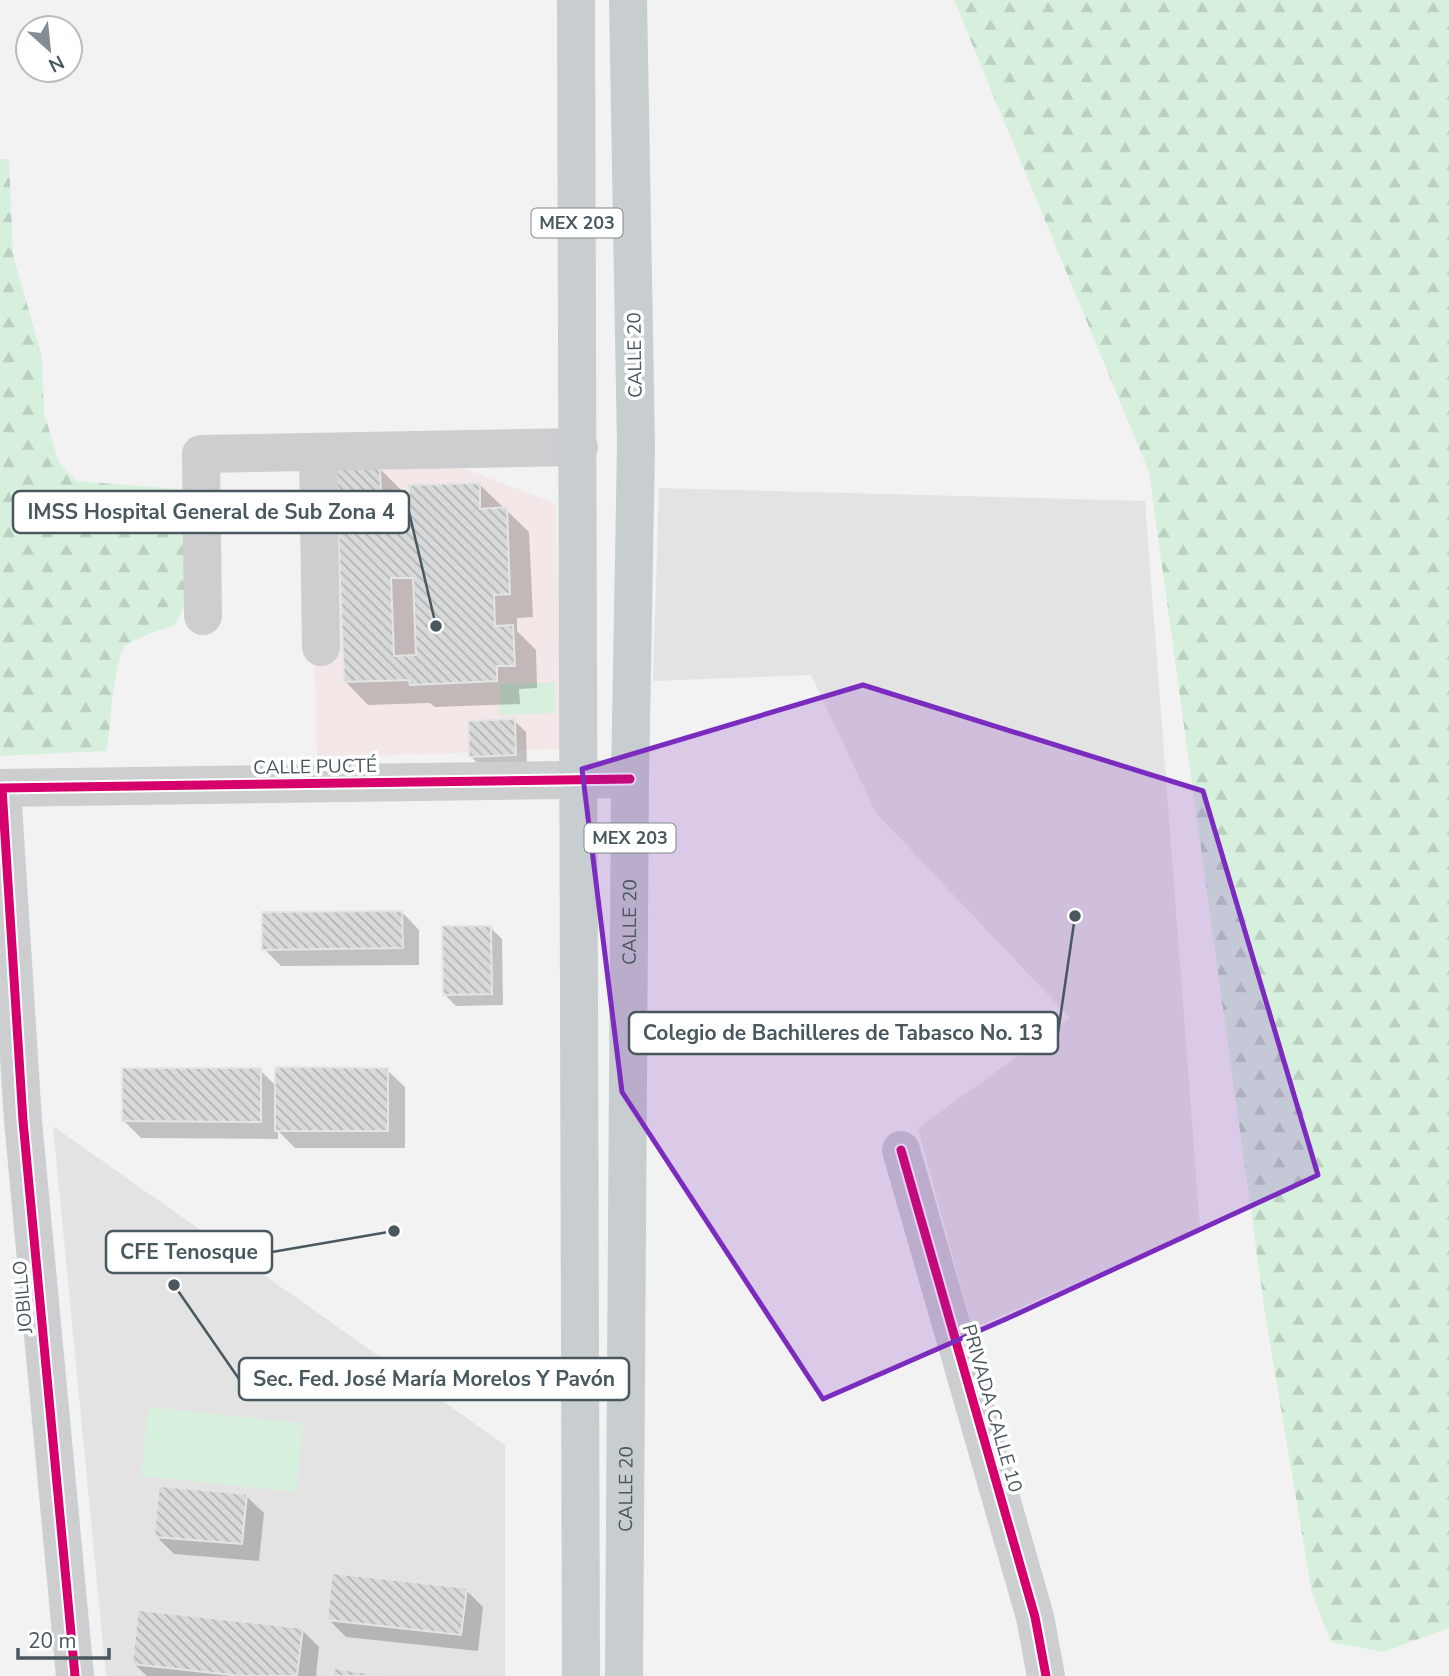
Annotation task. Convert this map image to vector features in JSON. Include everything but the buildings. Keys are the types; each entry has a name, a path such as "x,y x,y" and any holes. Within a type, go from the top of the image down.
{"main road":[{"name":"MEX 203","path":"576,0 582,1676"},
{"name":"CALLE 20","path":"624,1676 630,779 636,446 628,0"},
{"path":"579,447 636,446"},
{"path":"580,1488 626,1489"}],"street":[{"path":"203,616 201,454 579,447"},
{"path":"318,452 321,647"},
{"name":"CALLE PUCTÉ","path":"1,788 630,779"},
{"name":"JOBILLO","path":"1,788 23,1121 75,1676"},
{"name":"PRIVADA CALLE 10","path":"901,1150 1035,1617 1046,1676"}],"highlighted area":[{"path":"863,685 1203,791 1318,1175 1006,1319 823,1399 622,1092 582,769"}],"shaded area":[{"path":"424,453 556,504 561,749 317,758 310,459"},
{"path":"659,488 1145,501 1200,1228 972,1329 918,1128 1070,1018 876,813 811,675 653,681"},
{"path":"53,1126 505,1445 505,1676 106,1676"}],"green space":[{"path":"954,0 1449,0 1449,1628 1383,1652 1331,1642 1312,1593 1265,1313 1149,472"},
{"path":"0,159 9,159 13,255 42,357 44,413 59,463 76,481 190,490 188,598 175,625 124,646 114,685 107,751 0,756"},
{"path":"555,682 556,713 500,715 499,684"},
{"path":"148,1407 303,1423 296,1492 141,1476"}],"cycle path":[{"path":"0,788 630,779"},
{"path":"2,788 23,1121 75,1676"},
{"path":"901,1150 1035,1617 1046,1676"}],"place":[{"name":"IMSS Hospital General de Sub Zona 4","path":"436,626"},
{"name":"Colegio de Bachilleres de Tabasco No. 13","path":"1075,916"},
{"name":"CFE Tenosque","path":"394,1231"},
{"name":"Sec. Fed. José María Morelos Y Pavón","path":"174,1285"}]}
